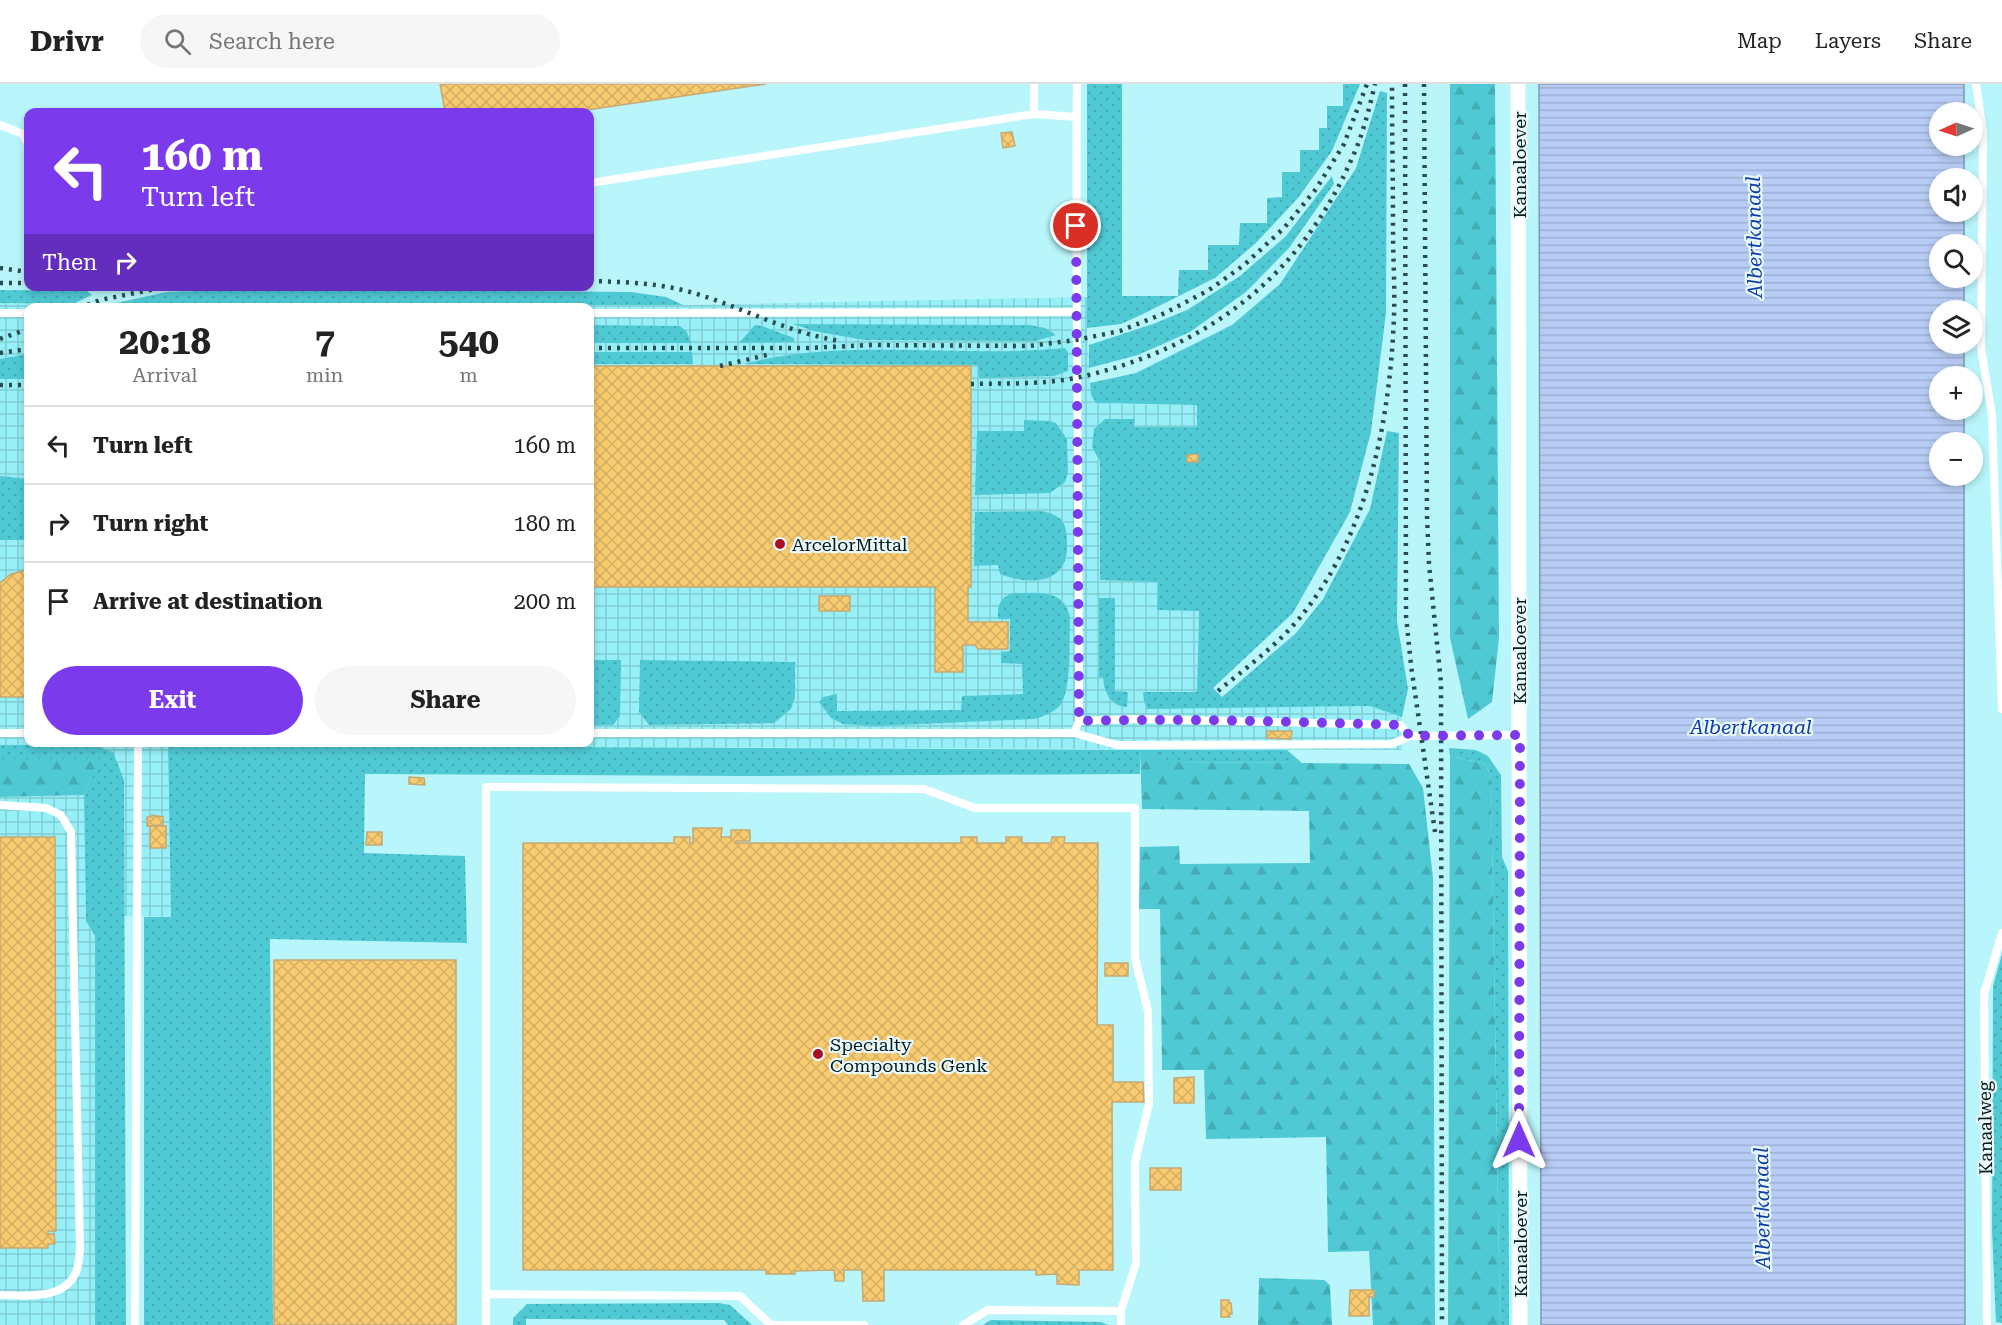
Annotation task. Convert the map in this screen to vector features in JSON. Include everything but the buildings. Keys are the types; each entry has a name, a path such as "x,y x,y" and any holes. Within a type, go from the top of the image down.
{"street":[{"name":"Kanaaloever","path":"1518,84 1520,1325"}],"lane":[{"path":"1034,84 1034,114"},
{"path":"1074,734 1079,721 1077,84"},
{"path":"1976,84 1983,133 1981,348 1992,415 2002,709"},
{"path":"594,182 1034,114 1077,117"},
{"path":"0,125 24,136"},
{"path":"594,313 1076,312"},
{"path":"0,313 24,313"},
{"path":"1079,721 1400,725 1410,736"},
{"path":"0,733 24,733"},
{"path":"594,733 1074,734 1128,745 1392,744 1410,736 1520,735"},
{"path":"135,1325 138,747"},
{"path":"486,1325 486,787 924,789 975,808 1135,808 1135,958 1148,1011 1149,1104 1135,1162 1136,1263 1121,1311 1121,1325"},
{"path":"0,806 46,808 61,815 71,832 80,1249 76,1272 65,1287 47,1294 0,1295"},
{"name":"Kanaalweg","path":"1987,1325 1984,993 2002,933"},
{"path":"486,1294 740,1296 771,1325 864,1325"},
{"path":"963,1325 988,1310 1121,1311"}],"shaded area":[{"path":"1087,297 1091,395 1112,404 1197,405 1198,427 1134,427 1135,420 1092,447 1159,582 1199,611 1197,692 1143,692 1147,708 1370,706 1402,717 1402,750 594,747 594,305"},
{"path":"0,303 24,304 24,747 168,747 171,917 124,916 124,780 101,759 0,759"},
{"path":"84,795 86,921 95,936 95,1325 0,1325 0,797"}],"green space":[{"path":"1087,84 1122,84 1122,296 1178,296 1179,270 1208,270 1208,245 1239,245 1240,223 1267,223 1267,198 1282,197 1282,172 1300,172 1300,150 1319,150 1319,128 1327,128 1327,106 1343,106 1343,84 1360,84 1332,151 1298,198 1256,243 1215,278 1121,324 1087,328"},
{"path":"1450,84 1495,84 1499,638 1492,702 1468,719 1450,638"},
{"path":"1380,91 1387,93 1386,313 1371,432 1350,512 1293,613 1213,688 1222,697 1296,633 1323,599 1370,509 1387,431 1399,433 1397,621 1408,689 1402,717 1370,706 1147,709 1143,692 1197,692 1199,611 1157,610 1158,582 1100,580 1100,462 1092,447 1094,429 1105,419 1135,419 1134,427 1197,427 1197,405 1096,403 1091,395 1090,383 1136,373 1232,325 1280,284 1356,168"},
{"path":"1332,176 1334,184 1289,248 1246,292 1190,332 1138,355 1089,368 1089,345 1187,310 1240,276 1286,236"},
{"path":"0,290 87,291 92,295 75,303 0,303"},
{"path":"167,292 631,292 666,297 683,305 116,303"},
{"path":"793,324 1030,325 1045,328 1056,335 1035,341 864,340 814,331"},
{"path":"594,325 680,326 687,332 691,343 594,343"},
{"path":"755,325 794,338 794,342 739,343"},
{"path":"1065,348 1068,352 1068,371 1054,376 979,378 978,365 744,364 782,356 862,350 1025,351"},
{"path":"594,352 692,352 693,364 594,364"},
{"path":"24,355 24,379 0,379 0,359"},
{"path":"1024,420 1056,423 1067,439 1068,473 1065,482 1050,493 975,495 977,431 1024,431"},
{"path":"0,476 24,479 24,540 0,540"},
{"path":"1042,511 1055,515 1065,526 1066,557 1062,567 1055,574 1046,578 1023,580 1000,574 998,565 974,566 975,512"},
{"path":"1013,593 1040,593 1056,597 1067,608 1070,617 1069,661 1065,694 1062,702 1050,713 1035,719 875,726 843,724 831,718 819,702 823,697 837,694 837,711 961,710 962,696 1023,694 1022,664 1001,663 1001,652 1010,651 1010,619 998,619 998,610 1002,600"},
{"path":"1099,598 1115,598 1115,691 1128,692 1127,707 1112,701 1105,688 1103,677 1099,677"},
{"path":"594,660 621,660 620,716 613,725 594,725"},
{"path":"640,660 795,662 795,697 791,709 774,723 649,725 639,712"},
{"path":"0,745 99,747 113,752 124,780 126,1325 95,1325 95,936 86,921 84,795 100,759 0,759"},
{"path":"168,747 1140,750 1140,774 745,776 365,774 364,853 465,856 467,943 270,939 273,1325 144,1325 144,917 171,917"},
{"path":"1449,748 1476,750 1488,756 1501,775 1502,857 1508,871 1509,1325 1500,1325 1491,778 1486,764 1450,756"},
{"path":"1140,750 1159,750 1168,762 1409,764 1423,788 1433,878 1435,1325 1373,1325 1369,1251 1328,1252 1326,1137 1206,1139 1204,1070 1162,1070 1160,909 1139,909 1140,847 1179,846 1180,864 1310,863 1309,811 1142,809"},
{"path":"1159,750 1287,750 1302,763 1168,762"},
{"path":"1450,756 1486,764 1491,778 1500,1325 1448,1325"},
{"path":"0,759 101,759 84,795 0,797"},
{"path":"2002,954 2002,1323 1996,1322 1992,1231 1993,986"},
{"path":"1259,1278 1324,1280 1330,1285 1332,1325 1258,1325"},
{"path":"719,1303 730,1305 752,1325 728,1325 724,1320 526,1319 526,1325 513,1325 513,1318 527,1304"},
{"path":"991,1320 1101,1322 1108,1325 983,1325"}],"water":[{"name":"Albertkanaal","path":"1539,84 1964,84 1964,102 1929,102 1929,156 1964,156 1964,168 1929,168 1929,222 1964,222 1964,234 1929,234 1929,288 1964,288 1964,300 1929,300 1929,354 1964,354 1964,366 1929,366 1929,420 1964,420 1964,432 1929,432 1929,486 1964,486 1965,1325 1541,1325"}],"railway":[{"path":"594,348 1029,346 1120,331 1165,313 1209,290 1244,265 1284,228 1316,189 1344,144 1367,84"},
{"path":"971,384 1053,381 1080,377 1125,364 1168,348 1208,327 1244,302 1276,272 1306,238 1331,200 1359,140 1375,84"},
{"path":"1218,691 1283,636 1302,615 1325,583 1344,548 1372,473 1381,434 1392,355 1394,316 1392,84"},
{"path":"1405,84 1406,616 1435,832"},
{"path":"1424,84 1427,516 1429,564 1441,683 1442,1325"},
{"path":"0,268 24,271"},
{"path":"594,281 645,284 686,291 803,333 840,341"},
{"path":"0,283 24,283"},
{"path":"92,303 145,291"},
{"path":"0,339 24,330"},
{"path":"0,353 24,350"},
{"path":"720,366 771,354"},
{"path":"0,385 24,385"}],"place":[{"name":"ArcelorMittal","path":"780,544"},
{"name":"Specialty Compounds Genk","path":"818,1054"}],"route":[{"path":"1076,226 1079,721 1400,725 1410,736 1520,735 1519,1140"}]}
